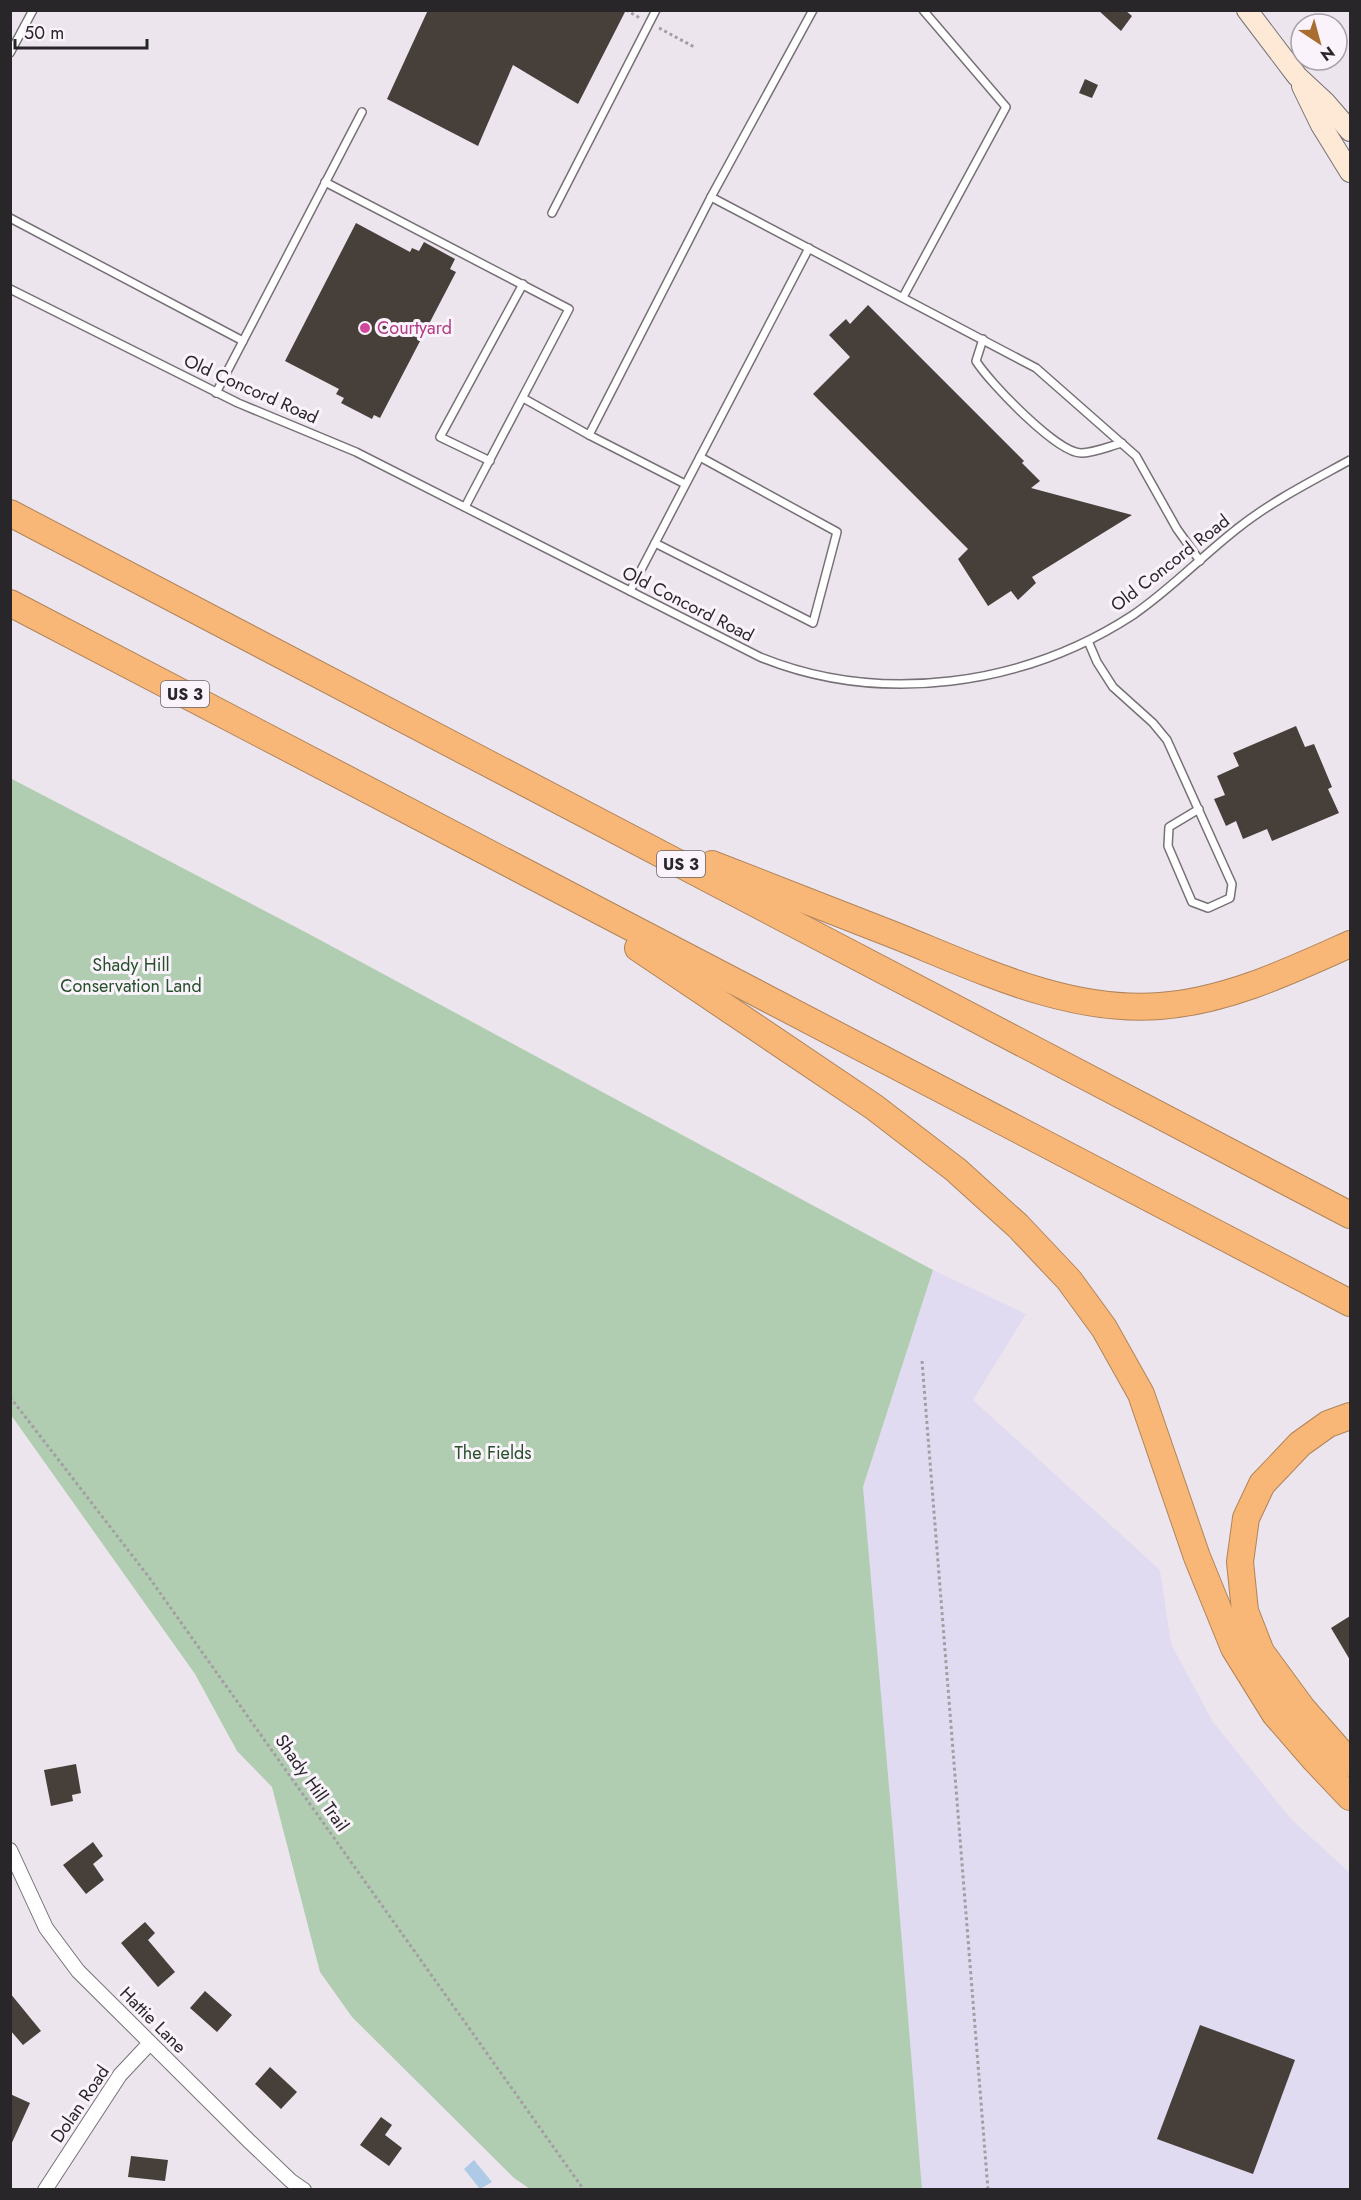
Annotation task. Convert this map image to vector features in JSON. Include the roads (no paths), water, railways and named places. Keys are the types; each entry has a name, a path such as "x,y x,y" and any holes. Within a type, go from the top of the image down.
{"highway":[{"name":"US 3","path":"10,513 1350,1215"},
{"name":"US 3","path":"10,603 1350,1304"},
{"path":"593,818 986,972 1048,994 1089,1002 1124,1006 1161,1006 1208,997 1260,983 1350,944"},
{"path":"533,877 874,1107 956,1170 1018,1226 1069,1280 1104,1328 1141,1394 1197,1557 1234,1648 1275,1714 1350,1797"},
{"path":"1350,1416 1328,1424 1300,1444 1262,1484 1246,1518 1240,1562 1245,1611 1261,1652 1302,1708 1350,1763"}],"main road":[{"path":"1248,10 1297,76 1321,125 1350,172"},
{"path":"1297,76 1325,102 1350,131"}],"street":[{"name":"Hattie Lane","path":"10,1850 46,1928 65,1956 257,2149 304,2190"},
{"name":"Dolan Road","path":"45,2190 120,2075 150,2043"}],"lane":[{"path":"10,53 33,10"},
{"path":"552,213 656,10"},
{"path":"589,435 711,197 813,10"},
{"path":"903,297 1006,107 923,10"},
{"path":"216,393 362,112"},
{"path":"325,182 569,309 465,507"},
{"path":"711,197 1036,368 1122,442 1144,468 1177,529 1200,561"},
{"path":"10,218 243,341"},
{"path":"630,591 809,248"},
{"path":"490,461 440,437 523,284"},
{"name":"Old Concord Road","path":"10,289 216,393 347,448 760,657 783,667 860,682 919,684 980,677 1032,665 1088,641 1151,602 1224,539 1260,512 1350,460"},
{"path":"983,339 976,361 986,376 1061,446 1080,453 1122,442"},
{"path":"523,398 685,484"},
{"path":"655,543 813,623 837,532 700,457"},
{"path":"1088,641 1106,677 1123,698 1153,723 1170,746 1199,809 1232,884 1230,898 1208,908 1192,903 1168,846 1169,827 1199,809"}],"water":[{"path":"474,2160 492,2182 480,2189 464,2169"}],"place":[{"name":"Courtyard","path":"365,328"}],"park label":[{"name":"Shady Hill Conservation Land","path":"131,975"},
{"name":"The Fields","path":"493,1453"}]}
